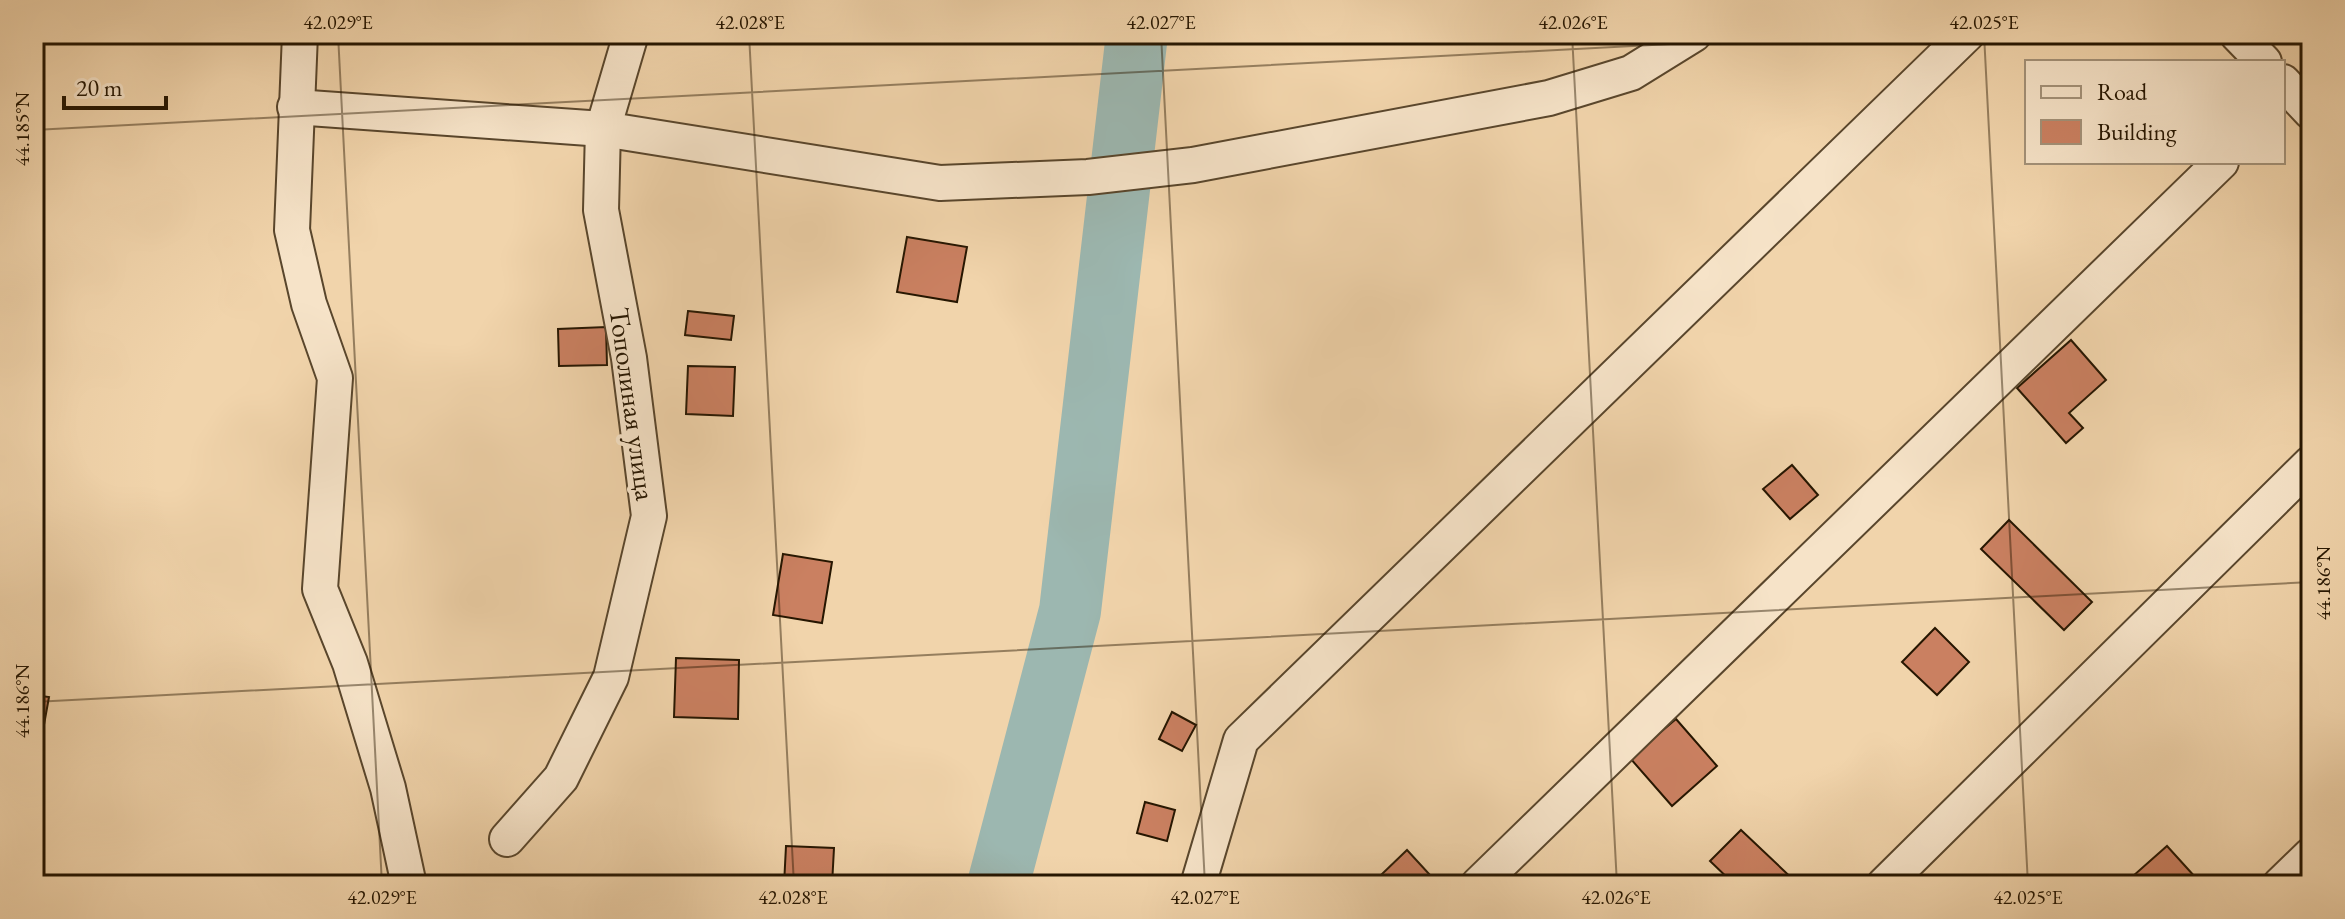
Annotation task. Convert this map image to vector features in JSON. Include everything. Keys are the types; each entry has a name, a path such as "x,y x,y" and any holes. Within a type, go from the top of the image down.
{"street":[{"path":"300,34 292,230 309,304 335,378 320,589 350,663 388,788 409,885"},
{"name":"Тополиная улица","path":"507,839 561,778 611,677 649,516 629,358 601,210 603,129 631,34"},
{"path":"295,107 603,129 940,183 1088,177 1193,165 1549,98 1631,73 1694,34"},
{"path":"1198,885 1241,740 1967,34"},
{"path":"2237,34 2262,60"},
{"path":"1478,885 2219,164"},
{"path":"1884,885 2311,463"},
{"path":"2280,885 2311,855"}],"building":[{"path":"907,237 967,247 957,302 897,292"},
{"path":"688,311 734,316 731,340 685,335"},
{"path":"606,327 607,365 559,366 558,329"},
{"path":"2071,340 2106,380 2069,413 2083,428 2066,443 2017,388"},
{"path":"688,366 735,367 733,416 686,414"},
{"path":"1792,465 1818,495 1790,519 1763,489"},
{"path":"2009,520 2092,602 2064,630 1981,549"},
{"path":"783,554 832,562 822,623 773,615"},
{"path":"1935,628 1969,662 1937,695 1902,662"},
{"path":"676,658 739,660 738,719 674,717"},
{"path":"34,695 49,697 34,780"},
{"path":"1172,712 1196,725 1182,751 1159,739"},
{"path":"1676,719 1717,766 1672,806 1630,758"},
{"path":"1145,802 1175,810 1167,841 1137,833"},
{"path":"1741,830 1799,885 1735,885 1710,861"},
{"path":"786,846 834,848 832,885 784,885"},
{"path":"2167,846 2196,878 2188,885 2141,885 2133,876"},
{"path":"1407,850 1430,875 1420,885 1391,885 1381,875"}],"waterway":[{"path":"998,885 1070,611 1137,34"}]}
